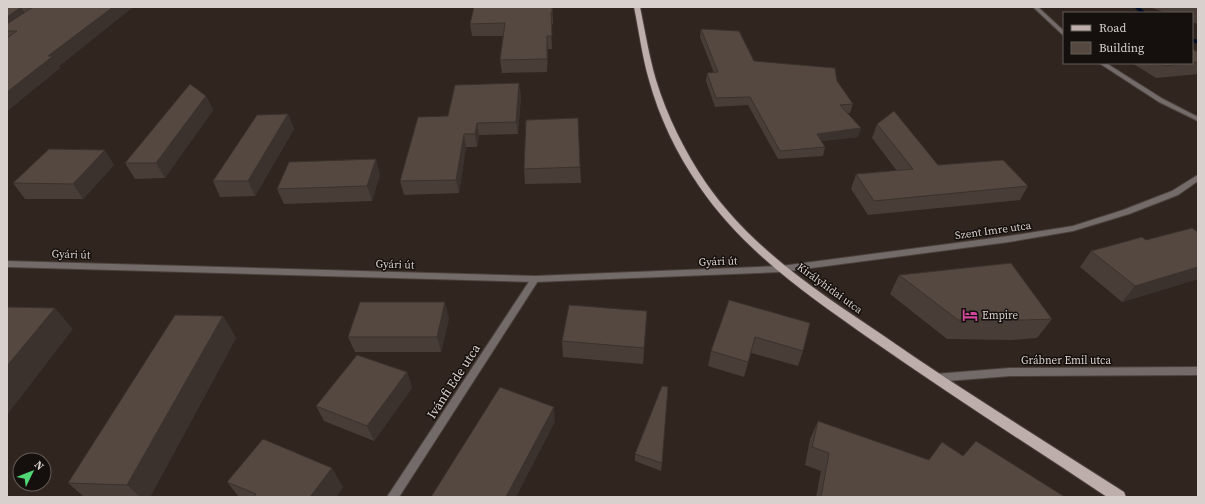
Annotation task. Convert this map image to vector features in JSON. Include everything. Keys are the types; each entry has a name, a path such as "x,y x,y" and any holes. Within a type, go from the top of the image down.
{"main road":[{"name":"Királyhidai utca","path":"637,7 656,90 686,155 702,184 724,214 743,235 781,269 933,378 1119,497"}],"street":[{"path":"1035,7 1063,33"},
{"path":"1103,64 1139,88 1198,119"},
{"name":"Szent Imre utca","path":"781,269 1009,239 1074,228 1126,212 1175,193 1198,178"},
{"name":"Gyári út","path":"7,264 535,279 781,269"},
{"name":"Ivánfi Ede utca","path":"393,497 535,279"},
{"name":"Grábner Emil utca","path":"933,378 1010,372 1198,372"}],"building":[{"path":"7,7 21,7 7,17"},
{"path":"33,7 113,7 48,56 53,56 7,92 7,38 17,31 7,31 7,24"},
{"path":"474,7 552,7 552,36 547,36 547,59 500,60 505,23 470,24"},
{"path":"701,29 739,31 754,61 835,68 837,81 853,104 840,105 861,128 817,134 825,147 780,151 750,97 716,98 707,73 718,72"},
{"path":"1193,50 1198,52 1198,62 1193,63"},
{"path":"1161,64 1181,64 1164,66"},
{"path":"519,83 516,122 477,123 475,134 464,134 456,180 400,181 418,117 448,116 455,85"},
{"path":"190,84 206,96 156,163 125,163"},
{"path":"894,111 938,165 1003,160 1028,186 874,201 856,174 913,169 877,124"},
{"path":"288,114 248,181 213,181 257,115"},
{"path":"578,118 580,167 524,169 526,120"},
{"path":"49,149 105,150 73,184 13,183"},
{"path":"376,159 367,186 277,189 289,162"},
{"path":"1192,228 1198,232 1198,267 1135,286 1091,251 1142,237 1146,240"},
{"path":"1011,263 1052,319 958,320 899,275"},
{"path":"729,300 810,323 803,351 755,337 748,362 711,351"},
{"path":"360,302 445,302 437,337 348,337"},
{"path":"569,305 647,311 644,348 562,341"},
{"path":"7,307 55,308 7,366"},
{"path":"175,315 223,316 127,485 68,483"},
{"path":"357,355 407,372 367,426 316,406"},
{"path":"662,386 668,387 662,463 635,454"},
{"path":"500,387 554,407 506,497 431,497"},
{"path":"818,421 929,460 942,442 963,456 976,441 1065,497 821,497 829,453 812,447"},
{"path":"263,439 332,468 310,497 254,497 256,494 227,482"}],"waterway":[{"path":"1137,7 1142,12"},
{"path":"1193,40 1198,42"}],"place":[{"name":"Empire","path":"970,315"}]}
